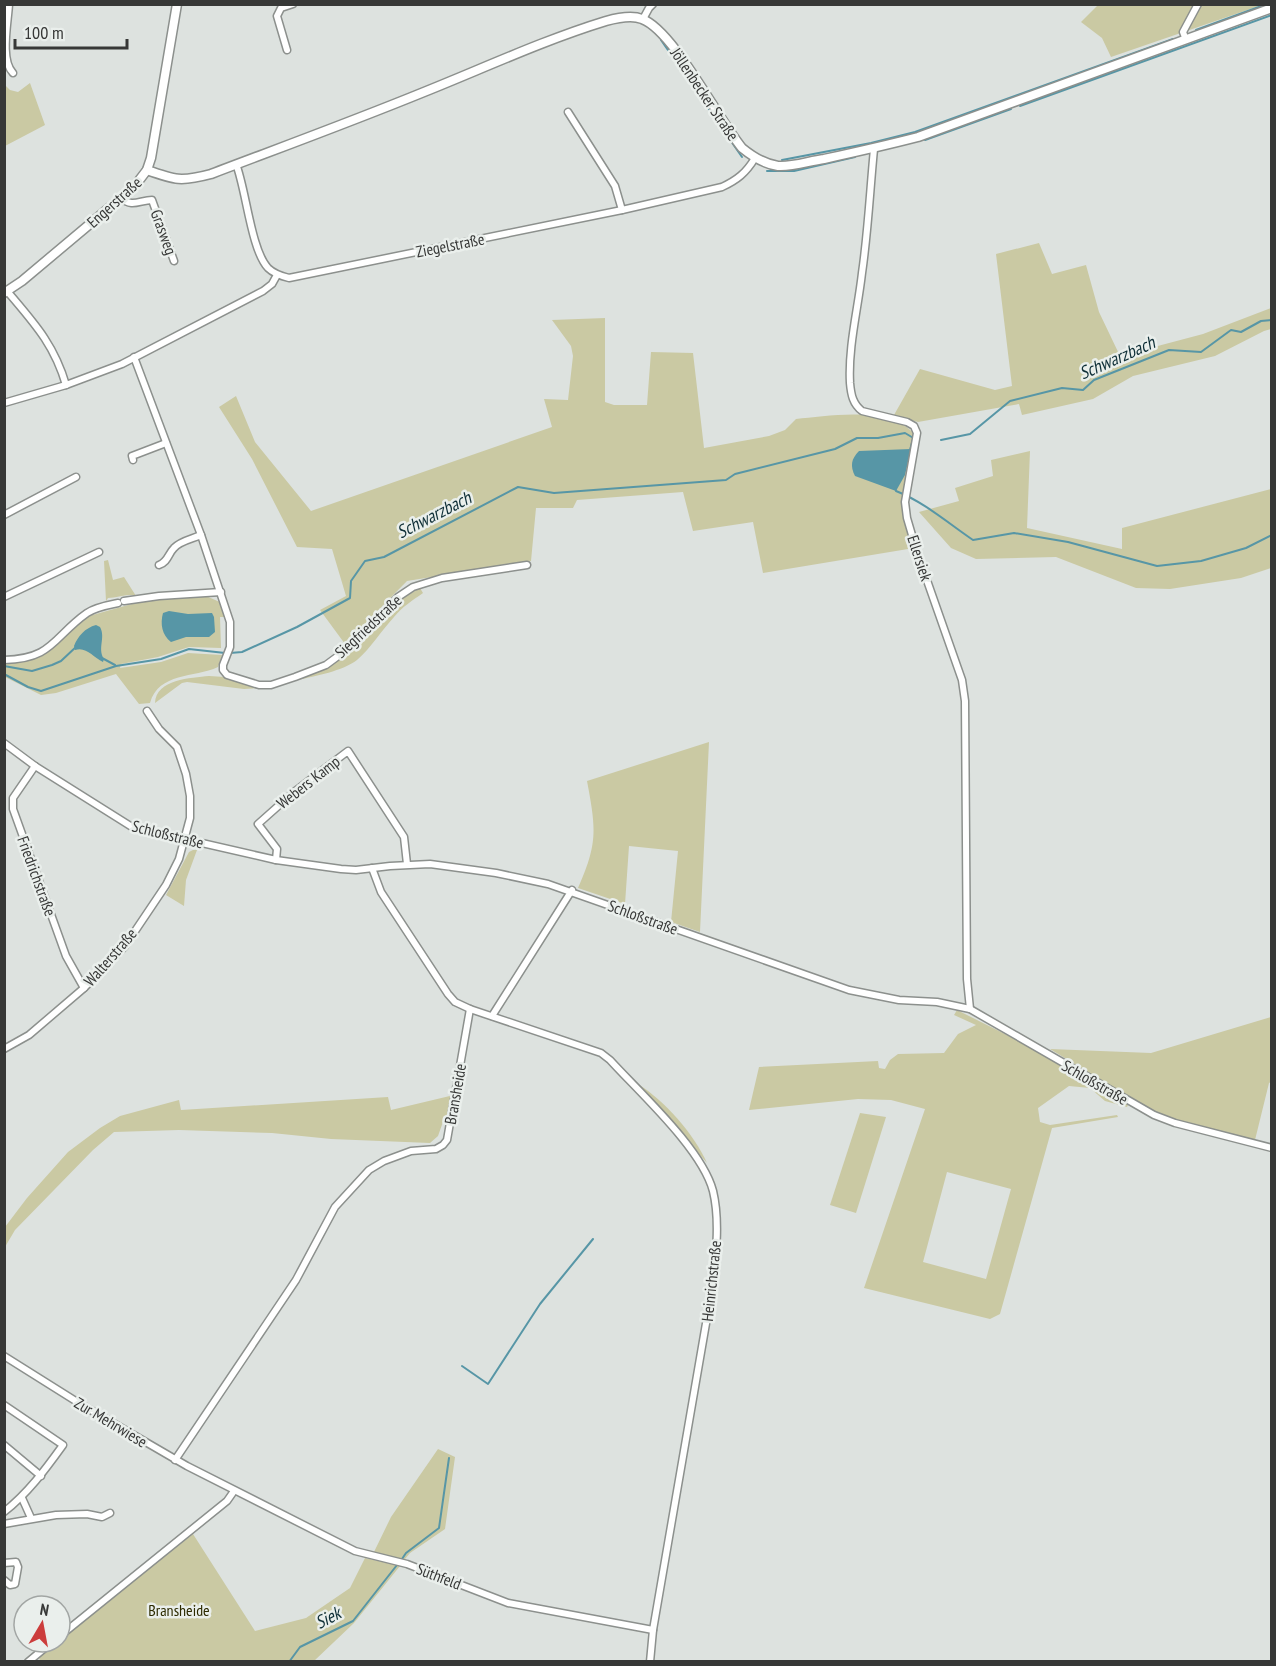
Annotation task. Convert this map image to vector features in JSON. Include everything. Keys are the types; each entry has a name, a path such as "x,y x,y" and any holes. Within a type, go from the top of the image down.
{"street":[{"path":"9,4 5,57 13,73"},
{"name":"Engerstraße","path":"6,292 22,282 134,187 147,170 151,158 177,4"},
{"path":"287,50 277,16 281,8 293,4"},
{"path":"1186,40 1183,32 1198,4"},
{"path":"147,170 177,180 188,180 236,164 609,20 628,17 643,19 650,6"},
{"path":"754,158 778,166 793,165 874,149 918,136 1272,8"},
{"name":"Jöllenbecker Straße","path":"643,19 669,39 734,138 754,158"},
{"path":"568,112 615,186 622,210"},
{"name":"Ellersiek","path":"874,149 864,264 850,382 852,397 862,411 908,422 918,433 907,495 907,518 962,680 965,701 966,979 970,1009"},
{"name":"Ziegelstraße","path":"277,275 289,278 622,210 722,187 745,173 754,158"},
{"path":"4,403 66,385 134,357 263,291 272,284 277,275 264,263 257,245 236,164"},
{"name":"Grasweg","path":"121,198 131,204 152,200 174,261"},
{"path":"6,292 46,339 59,362 66,385"},
{"name":"Siegfriedstraße","path":"134,357 201,536 230,622 230,647 225,656 223,670 227,675 259,685 282,682 326,665 341,654 398,597 413,587 441,578 527,565"},
{"path":"133,460 132,456 166,443"},
{"path":"4,515 76,477"},
{"path":"159,566 165,563 173,548 178,544 201,536"},
{"path":"4,597 99,552"},
{"path":"4,660 25,659 39,654 50,647 88,612 121,602 168,595 221,592"},
{"name":"Walterstraße","path":"4,1049 29,1035 84,988 125,946 166,885 179,859 189,818 190,796 183,762 177,747 159,729 147,711"},
{"name":"Schloßstraße","path":"4,743 35,766 125,824 276,860 340,869 356,870 407,864 430,864 531,879 572,890 849,990 899,1000 937,1002 970,1009 1154,1115 1175,1123 1272,1148"},
{"name":"Webers Kamp","path":"276,860 277,849 258,824 294,792 348,751 404,837 407,864"},
{"name":"Friedrichstraße","path":"35,766 13,798 13,809 66,957 84,988"},
{"name":"Heinrichstraße","path":"372,868 381,892 455,1002 601,1053 610,1060 697,1156 713,1190 716,1204 716,1254 713,1283 653,1630 650,1662"},
{"path":"492,1016 572,890"},
{"name":"Bransheide","path":"175,1460 296,1280 335,1207 369,1170 384,1161 411,1151 436,1149 447,1140 470,1009"},
{"name":"Zur Mehrwiese","path":"4,1356 82,1405 220,1484"},
{"path":"4,1405 63,1444 41,1476 22,1498 4,1512"},
{"path":"4,1445 41,1476"},
{"name":"Süthfeld","path":"220,1484 355,1551 407,1564 501,1601 653,1630"},
{"path":"72,1626 227,1501 234,1491"},
{"path":"22,1498 31,1518"},
{"path":"4,1524 31,1518 87,1514 102,1517 110,1513"},
{"path":"4,1563 16,1562 18,1567 15,1584 10,1585 4,1580"}],"green space":[{"path":"1098,5 1262,5 1111,57 1102,38 1081,22"},
{"path":"30,83 45,125 5,146 5,85 10,90 18,92"},
{"path":"1039,243 1052,274 1086,265 1099,312 1120,356 1203,334 1271,308 1271,329 1215,356 1133,376 1093,399 1022,415 1019,404 918,422 894,415 920,369 995,390 1012,386 996,254"},
{"path":"605,318 605,402 614,405 647,405 651,352 693,353 704,448 769,436 785,430 796,419 842,415 876,416 891,419 904,426 915,435 912,463 901,501 911,546 908,549 763,573 753,522 693,531 683,492 577,500 573,508 536,508 531,561 407,581 345,644 320,610 346,596 332,549 297,547 252,459 219,407 236,396 255,442 311,511 552,427 544,399 568,400 573,356 571,346 552,320"},
{"path":"1030,451 1027,528 1122,549 1122,528 1271,489 1271,568 1241,578 1170,589 1136,588 1056,557 976,559 951,548 919,512 959,501 955,488 993,476 991,460"},
{"path":"108,560 113,580 124,577 136,596 108,598 106,601 104,561"},
{"path":"420,588 423,593 397,613 357,660 337,670 298,680 327,668 351,650 401,599"},
{"path":"206,596 222,603 226,617 220,617 221,648 189,647 158,657 121,664 120,668 161,662 188,653 222,655 218,667 169,681 161,686 150,703 139,704 116,674 56,693 41,695 5,677 4,662 25,661 37,657 89,616 146,600"},
{"path":"225,677 258,688 244,689 187,682 182,683 155,703 161,689 168,684 184,679"},
{"path":"709,742 700,932 671,922 678,851 629,846 625,904 578,888 589,859 593,836 587,781"},
{"path":"197,850 186,880 184,906 166,895 189,852"},
{"path":"957,1010 1019,1041 1128,1105 1127,1107 1105,1101 1090,1088 1069,1086 1038,1108 1040,1122 1050,1125 1117,1115 1118,1117 1052,1128 1000,1314 990,1319 864,1288 925,1109 891,1100 858,1099 749,1110 759,1067 878,1061 879,1068 885,1069 890,1060 898,1054 944,1053 958,1034 976,1025 954,1015","holes":["947,1172 1011,1189 986,1279 923,1262"]},
{"path":"1271,1017 1271,1082 1255,1140 1155,1113 1050,1049 1151,1053"},
{"path":"638,1084 678,1119 707,1163"},
{"path":"454,1095 449,1120 444,1119 438,1136 430,1143 331,1139 272,1133 179,1130 114,1132 93,1150 15,1230 5,1247 5,1227 27,1198 68,1152 120,1116 179,1100 181,1110 388,1097 391,1110"},
{"path":"860,1113 886,1117 856,1213 830,1205"},
{"path":"438,1449 455,1457 445,1529 405,1559 373,1554 391,1517"},
{"name":"Bransheide","path":"193,1534 255,1631 306,1618 350,1588 365,1558 400,1566 354,1623 314,1661 40,1662 39,1656 42,1654 72,1654 72,1630"}],"water":[{"path":"911,449 905,475 896,491 855,476 852,469 854,457 859,451"},
{"path":"169,611 188,614 212,613 215,632 209,637 186,637 171,642 164,633 162,625 163,613"},
{"path":"96,625 102,631 103,662 83,649 75,650 74,646 82,633"}],"waterway":[{"path":"1196,30 1267,4"},
{"path":"1020,106 1272,15"},
{"path":"782,160 915,132 1173,39"},
{"path":"661,40 742,157"},
{"path":"925,140 1011,109"},
{"path":"767,171 794,171 855,157"},
{"name":"Schwarzbach","path":"941,440 970,434 1010,401 1062,388 1083,390 1094,380 1169,350 1201,352 1231,330 1241,332 1261,321 1272,320"},
{"name":"Schwarzbach","path":"230,653 242,652 297,627 350,598 351,581 365,561 384,557 518,487 554,493 726,480 735,474 835,449 857,438 878,438 905,433 915,439"},
{"name":"Schwarzbach","path":"910,450 913,439"},
{"path":"895,488 896,491 926,507 973,540 1014,533 1068,542 1157,566 1201,561 1246,548 1272,535"},
{"path":"4,666 32,671 61,661 77,646"},
{"name":"Schwarzbach","path":"4,674 41,691 116,666 161,659 189,649 225,653"},
{"path":"102,658 115,665"},
{"path":"462,1366 488,1384 540,1304 593,1239"},
{"name":"Siek","path":"402,1559 406,1553 439,1528 449,1458"},
{"name":"Siek","path":"289,1662 300,1647 353,1621 397,1565"}]}
